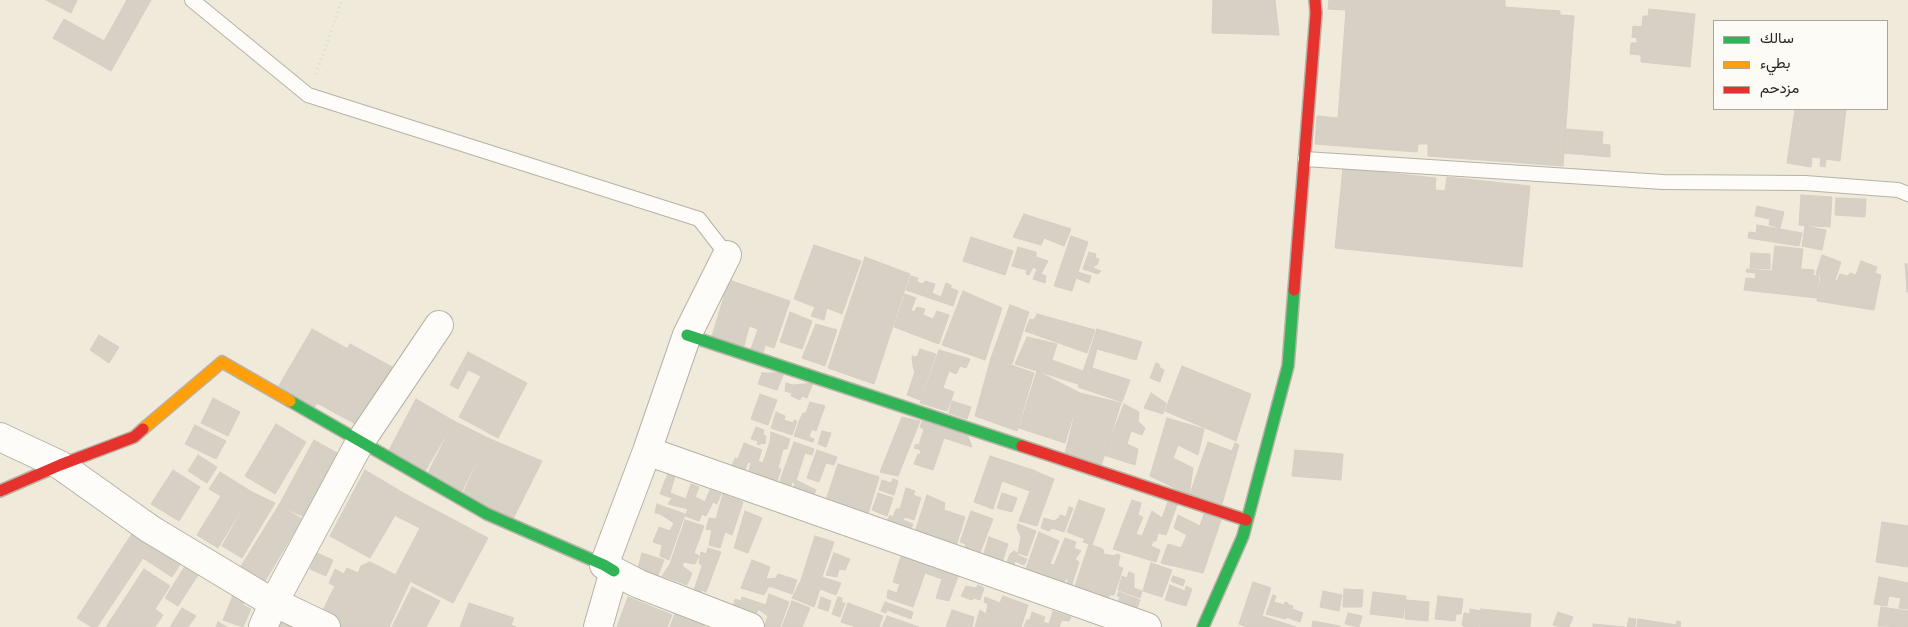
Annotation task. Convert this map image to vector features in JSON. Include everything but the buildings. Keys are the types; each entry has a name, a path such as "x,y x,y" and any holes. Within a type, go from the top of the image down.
{"street":[{"path":"1203,627 1243,536 1288,366 1316,13 1315,0"},
{"path":"598,627 609,568 647,450 687,335 727,255"},
{"path":"263,627 274,602 360,442 438,325"},
{"path":"687,335 1246,520"},
{"path":"0,490 134,437 222,362 486,514 609,568 639,584 750,627"},
{"path":"0,437 60,465 150,529 274,602 326,627"},
{"path":"647,450 1147,627"}],"lane":[{"path":"192,0 308,95 700,219 727,255"},
{"path":"1305,159 1663,182 1805,183 1898,190 1908,194"}],"path":[{"path":"308,95 342,0"}],"traffic: fast":[{"path":"1203,627 1243,536 1288,366 1294,290"},
{"path":"687,335 1022,446"},
{"path":"290,401 487,514 614,571"}],"traffic: slow":[{"path":"143,429 222,362 290,401"}],"traffic: jam":[{"path":"1294,290 1316,13 1315,0"},
{"path":"0,491 60,465 134,437 143,429"},
{"path":"1022,446 1246,520"}]}
